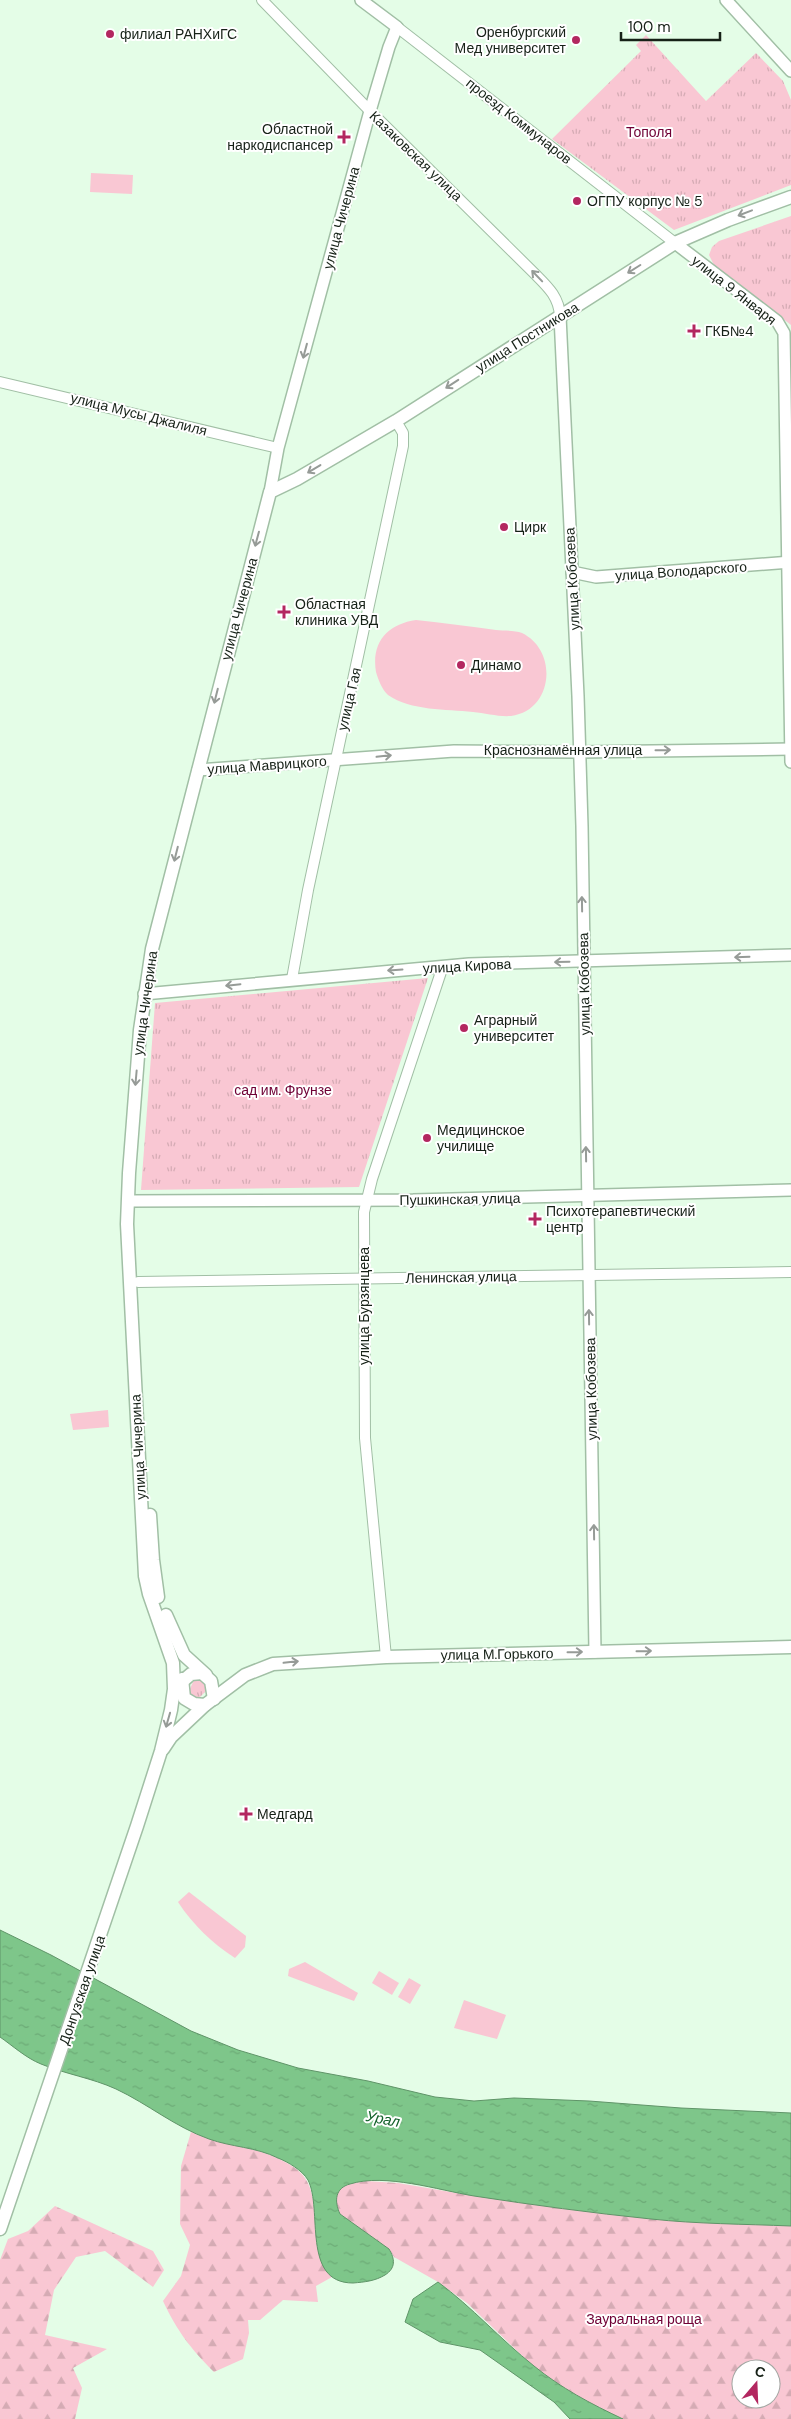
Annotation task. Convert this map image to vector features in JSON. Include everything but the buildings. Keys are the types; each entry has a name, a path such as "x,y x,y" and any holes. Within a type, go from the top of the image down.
{"main road":[{"name":"проезд Коммунаров","path":"361,0 397,27"},
{"path":"726,0 791,71"},
{"name":"улица Чичерина","path":"206,1675 190,1662 180,1648 156,1586 134,1282 127,1224 129,1173 144,994 152,949 270,492 278,448 388,47 397,27"},
{"name":"улица Постникова","path":"270,492 297,479 396,421 675,243 728,220 791,197"},
{"name":"улица 9 Января","path":"675,243 777,321 784,333 791,762"},
{"name":"улица Кобозева","path":"560,316 579,752 595,1652"},
{"name":"улица Володарского","path":"572,572 596,576 789,563"},
{"name":"Краснознамённая улица","path":"336,761 454,751 579,752 791,749"},
{"name":"улица Маврицкого","path":"198,770 336,761"},
{"name":"улица Кирова","path":"144,994 443,966 791,955"},
{"name":"Пушкинская улица","path":"129,1201 366,1201 791,1190"},
{"name":"улица Чичерина","path":"134,1282 145,1576 149,1594 182,1683 161,1750"},
{"name":"улица М.Горького","path":"161,1750 171,1737 244,1675 262,1667 289,1662 386,1656 791,1648"},
{"path":"195,1672 206,1675 212,1686 210,1702 194,1704 184,1698 182,1683 195,1672"},
{"name":"Донгузская улица","path":"0,2229 161,1750"}],"street":[{"name":"Казаковская улица","path":"262,0 370,111 553,293 559,306 560,316"},
{"name":"проезд Коммунаров","path":"397,27 675,243"},
{"name":"улица Мусы Джалиля","path":"0,382 278,448"},
{"name":"улица Гая","path":"292,979 403,446 403,432 396,421"},
{"name":"улица Бурзянцева","path":"386,1656 365,1438 363,1231 366,1201 443,966"},
{"name":"Ленинская улица","path":"134,1282 791,1272"}],"green space":[{"name":"Тополя","path":"646,35 706,101 756,53 783,81 791,100 791,185 674,230 552,139 641,51 636,45"},
{"path":"91,173 133,175 132,194 90,192"},
{"path":"791,216 791,325 714,265 709,255 712,247 719,241"},
{"name":"Динамо","path":"416,620 522,633 534,642 542,653 546,666 543,692 536,703 525,712 511,716 418,707 388,695 382,687 376,672 375,661 379,643 390,630 406,622"},
{"name":"сад им. Фрунзе","path":"428,978 359,1187 141,1190 155,1003"},
{"path":"108,1410 109,1427 73,1430 70,1414"},
{"path":"202,1678 208,1689 197,1700 188,1693 194,1680"},
{"path":"189,1892 246,1936 245,1947 235,1958 204,1933 178,1902"},
{"path":"305,1962 358,1993 354,2001 288,1976 289,1969"},
{"path":"379,1971 399,1983 392,1995 372,1983"},
{"path":"409,1978 421,1985 410,2004 398,1997"},
{"path":"464,2000 506,2015 497,2039 454,2028"},
{"path":"191,2132 268,2154 292,2166 303,2176 310,2188 313,2201 318,2247 323,2263 332,2277 316,2286 318,2302 283,2300 260,2320 248,2320 249,2333 243,2359 214,2372 185,2339 163,2301 181,2276 190,2245 180,2224 181,2166"},
{"name":"Зауральная роща","path":"366,2181 398,2183 474,2196 652,2219 791,2226 791,2419 623,2419 573,2395 533,2366 467,2303 438,2282 394,2257 389,2249 340,2214 336,2198 338,2193 341,2189"},
{"path":"55,2206 153,2251 164,2270 153,2287 105,2251 76,2257 54,2290 45,2335 107,2349 73,2368 82,2388 75,2419 0,2419 0,2260 8,2239 28,2231"}],"water":[{"name":"Урал","path":"0,1930 51,1955 191,2031 238,2050 298,2068 368,2081 435,2097 474,2101 514,2098 791,2113 791,2226 651,2219 474,2196 395,2181 364,2181 350,2184 341,2189 337,2196 338,2209 340,2214 389,2249 393,2266 385,2275 370,2281 353,2283 337,2280 326,2271 320,2258 312,2193 308,2180 294,2167 270,2154 217,2142 197,2134 116,2089 35,2061 0,2037"},
{"path":"438,2282 544,2374 577,2395 623,2419 570,2419 554,2402 480,2350 440,2342 405,2322 413,2299"}],"place":[{"name":"филиал РАНХиГС","path":"110,34"},
{"name":"Оренбургский Мед университет","path":"576,40"},
{"name":"Областной наркодиспансер","path":"344,137"},
{"name":"ОГПУ корпус № 5","path":"577,201"},
{"name":"ГКБ№4","path":"694,331"},
{"name":"Цирк","path":"504,527"},
{"name":"Областная клиника УВД","path":"284,612"},
{"name":"Динамо","path":"461,665"},
{"name":"Аграрный университет","path":"464,1028"},
{"name":"Медицинское училище","path":"427,1138"},
{"name":"Психотерапевтический центр","path":"535,1219"},
{"name":"Медгард","path":"246,1814"}]}
